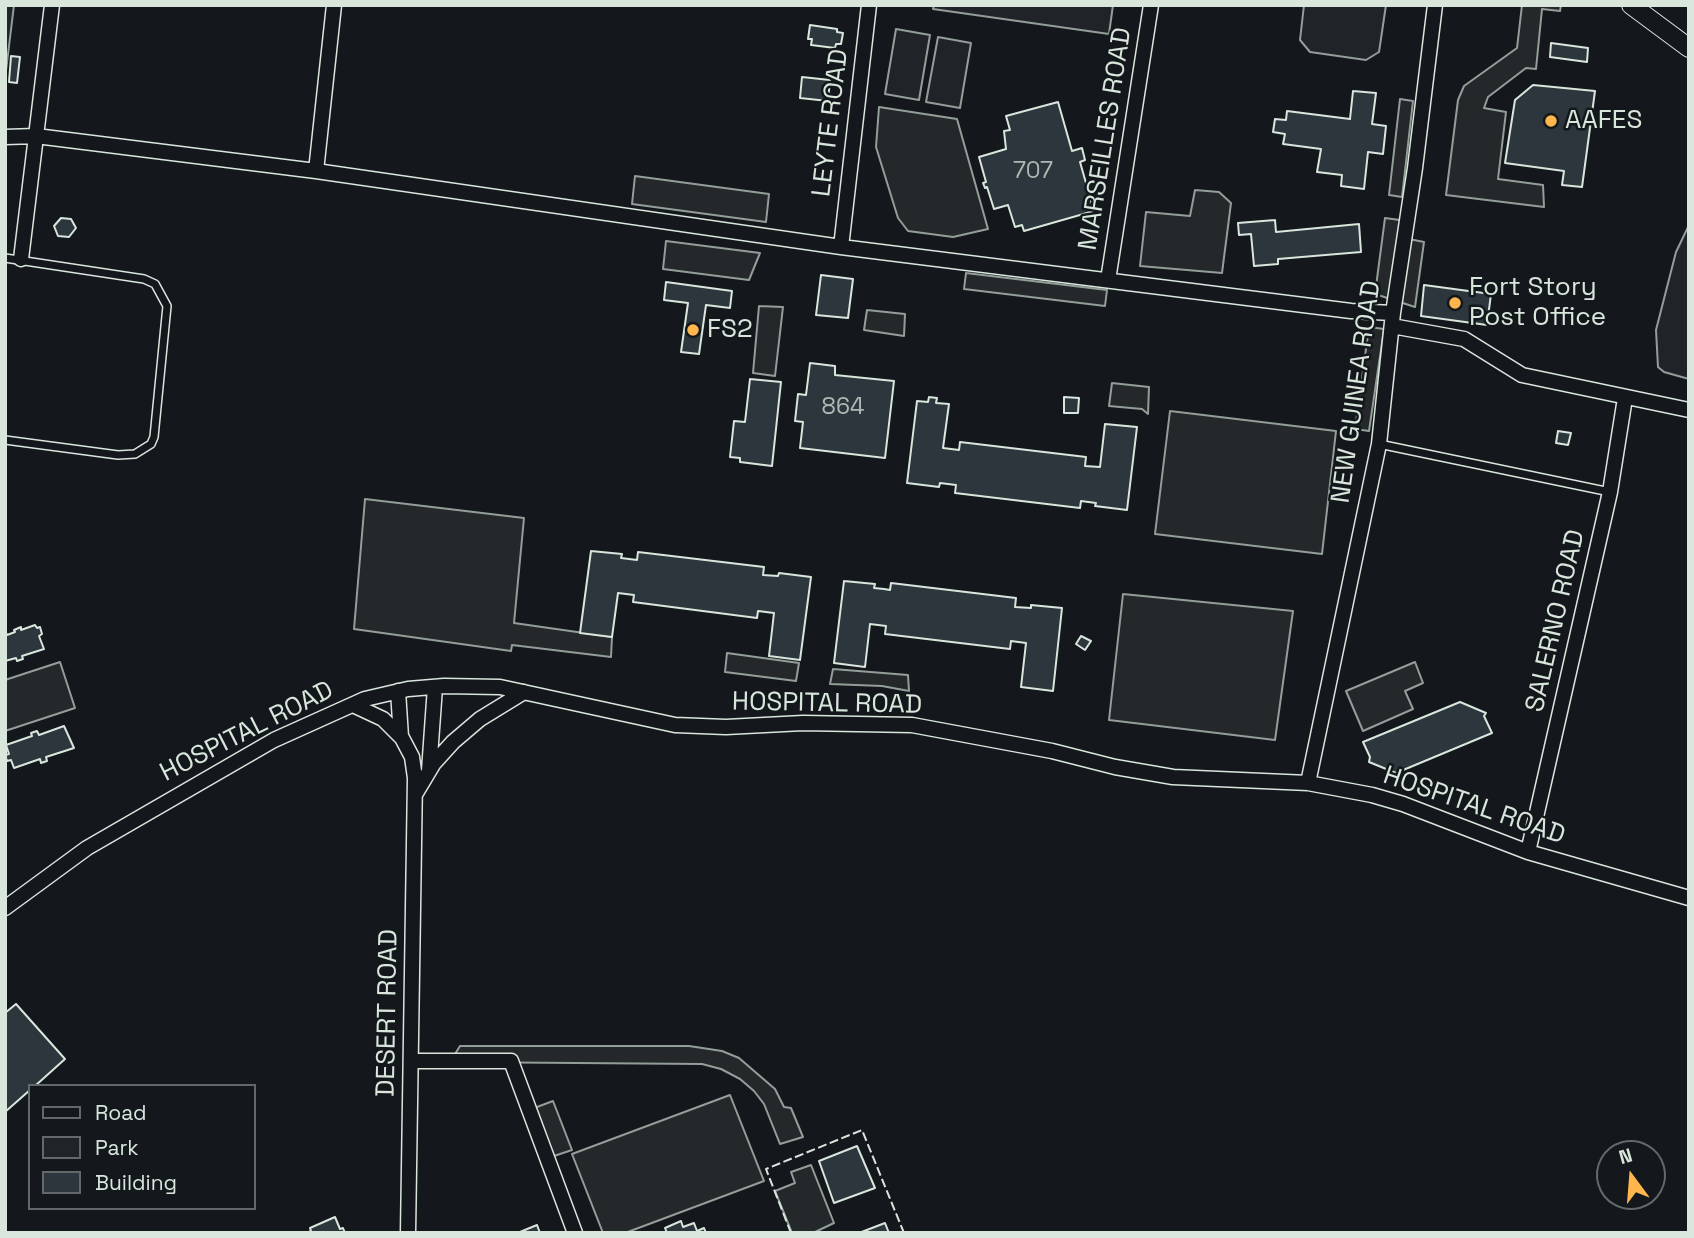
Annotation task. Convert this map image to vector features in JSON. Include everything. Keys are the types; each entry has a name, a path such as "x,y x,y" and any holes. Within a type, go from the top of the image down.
{"street":[{"path":"21,259 52,5"},
{"path":"316,171 334,5"},
{"name":"LEYTE ROAD","path":"841,247 869,5"},
{"name":"MARSEILLES ROAD","path":"1108,280 1151,5"},
{"name":"NEW GUINEA ROAD","path":"1308,783 1379,444 1392,320 1415,168 1435,5"},
{"path":"1631,5 1689,48"},
{"path":"5,137 36,136 316,171 841,247 1351,311 1464,339 1522,374 1689,410"},
{"name":"SALERNO ROAD","path":"1528,852 1610,492 1625,398"},
{"path":"429,773 435,687"},
{"name":"HOSPITAL ROAD","path":"5,908 87,848 274,740 353,705 398,691 435,687 500,687 675,724 726,727 803,723 912,725 1052,751 1115,767 1173,776 1308,783 1403,804 1528,852 1689,898"},
{"name":"DESERT ROAD","path":"398,691 401,737"},
{"path":"416,794 453,742 480,719 524,692"},
{"name":"DESERT ROAD","path":"353,705 383,719 401,737 412,757 416,794 412,1062 406,1232"},
{"path":"412,1062 511,1062 575,1233"}],"lane":[{"path":"5,258 144,279 155,284 167,306 154,437 151,444 135,454 118,455 5,440"},
{"path":"1379,444 1610,492"}],"green space":[{"path":"5,5 14,5 5,79"},
{"path":"934,5 1113,5 1109,34 933,9"},
{"path":"1304,5 1386,5 1379,52 1366,60 1310,52 1300,40"},
{"path":"896,29 930,35 919,100 885,94"},
{"path":"938,37 971,43 960,108 926,102"},
{"path":"1689,225 1689,379 1664,372 1658,367 1656,330 1676,252"}],"shaded area":[{"path":"1522,5 1561,5 1560,11 1542,9 1536,69 1526,68 1488,97 1484,108 1506,112 1498,179 1543,185 1544,207 1446,195 1458,100 1464,86 1517,48"},
{"path":"1400,99 1413,101 1402,197 1389,195"},
{"path":"879,107 957,119 988,229 953,237 908,231 898,218 876,147"},
{"path":"635,176 769,194 766,222 632,204"},
{"path":"1195,190 1219,192 1231,203 1222,273 1140,266 1146,212 1190,216"},
{"path":"1385,218 1407,221 1404,238 1424,242 1415,307 1375,294"},
{"path":"666,241 760,253 749,280 663,269"},
{"path":"966,273 1107,290 1105,306 964,289"},
{"path":"759,306 783,307 775,376 753,373"},
{"path":"867,310 905,314 904,336 864,330"},
{"path":"1369,327 1384,329 1369,431 1355,429"},
{"path":"1112,383 1149,387 1148,414 1142,409 1109,406"},
{"path":"1170,411 1336,431 1322,554 1155,534"},
{"path":"365,499 524,518 514,623 612,637 611,657 512,645 511,651 354,629"},
{"path":"1123,594 1293,611 1275,740 1109,720"},
{"path":"727,653 799,663 796,681 725,672"},
{"path":"60,662 75,708 5,731 5,680"},
{"path":"1415,662 1423,683 1405,691 1413,709 1363,731 1346,691"},
{"path":"833,669 908,675 909,691 882,686 830,684"},
{"path":"460,1046 689,1046 722,1051 739,1058 775,1089 784,1107 791,1108 803,1137 780,1144 764,1104 754,1091 740,1079 721,1069 702,1064 450,1062"},
{"path":"730,1095 764,1181 625,1233 603,1233 572,1154"},
{"path":"553,1101 572,1150 548,1158 529,1110"},
{"path":"811,1165 834,1223 813,1233 792,1233 775,1191 795,1183 791,1172"}],"building":[{"path":"810,25 837,29 837,32 843,33 841,44 836,44 835,48 811,45 812,39 808,39"},
{"path":"1551,43 1588,48 1587,62 1550,57"},
{"path":"11,56 20,57 17,83 9,82"},
{"path":"802,77 830,80 828,101 800,98"},
{"name":"AAFES","path":"1533,85 1595,91 1582,187 1562,185 1564,171 1505,163 1515,100"},
{"path":"1353,91 1376,93 1372,124 1386,126 1383,154 1368,152 1364,189 1341,186 1342,175 1317,172 1321,149 1283,144 1285,134 1273,132 1275,119 1286,120 1287,111 1350,119"},
{"path":"1058,102 1072,151 1082,148 1085,160 1080,162 1094,211 1024,231 1022,225 1015,227 1008,205 994,209 987,187 985,188 983,183 986,182 979,157 1006,149 1004,131 1010,130 1006,116"},
{"path":"61,218 71,219 76,228 69,237 58,236 54,226"},
{"path":"1275,220 1276,232 1359,224 1361,252 1278,259 1278,264 1254,266 1251,234 1239,235 1238,223"},
{"path":"821,275 853,279 848,318 816,315"},
{"name":"FS2","path":"666,282 732,291 730,308 706,305 699,354 681,352 688,303 664,300"},
{"path":"1424,285 1491,294 1487,325 1421,316"},
{"path":"810,363 835,366 835,375 894,381 885,458 800,448 803,422 795,421 798,394 806,395"},
{"path":"750,379 781,382 772,466 740,462 740,458 730,457 734,421 745,422"},
{"path":"929,397 937,398 936,403 949,404 943,448 959,450 960,442 1086,457 1085,466 1100,467 1105,424 1137,427 1127,510 1095,506 1096,503 1081,501 1080,508 955,493 956,485 940,483 939,487 907,483 917,401 928,402"},
{"path":"1064,397 1079,398 1078,413 1064,413"},
{"path":"1558,431 1571,433 1568,445 1556,443"},
{"path":"591,551 622,554 621,558 637,560 638,552 764,567 763,575 778,576 779,573 811,577 800,660 769,656 774,613 758,611 757,618 633,602 634,595 618,593 612,637 580,633"},
{"path":"844,581 875,584 874,588 890,590 891,583 1016,598 1015,607 1031,608 1031,605 1062,608 1053,691 1021,687 1026,643 1011,641 1010,649 885,634 886,626 870,624 865,667 834,663"},
{"path":"35,625 40,627 42,634 39,636 44,649 22,656 23,659 17,661 16,658 5,661 5,630 7,635 21,627 21,630"},
{"path":"1081,636 1091,641 1085,650 1076,644"},
{"path":"1460,702 1486,713 1484,716 1492,733 1396,773 1369,762 1370,757 1363,742"},
{"path":"64,726 74,748 46,757 47,761 41,763 40,759 14,768 11,760 7,761 5,755 9,754 6,745 32,736 31,733 37,731 39,735"},
{"path":"16,1004 65,1059 37,1084 28,1084 28,1092 5,1112 5,1013"},
{"path":"857,1146 875,1188 834,1203 819,1161"},
{"path":"335,1217 340,1229 343,1228 345,1233 307,1233 311,1231 310,1228"},
{"path":"681,1221 683,1227 694,1223 697,1231 704,1228 706,1233 667,1233 665,1228"},
{"path":"885,1223 889,1233 859,1233"},
{"path":"537,1225 540,1233 520,1233 520,1232"}],"fence":[{"path":"791,1233 766,1169 862,1130 904,1233"}],"place":[{"name":"AAFES","path":"1551,121"},
{"name":"Fort Story Post Office","path":"1455,303"},
{"name":"FS2","path":"693,330"}]}
